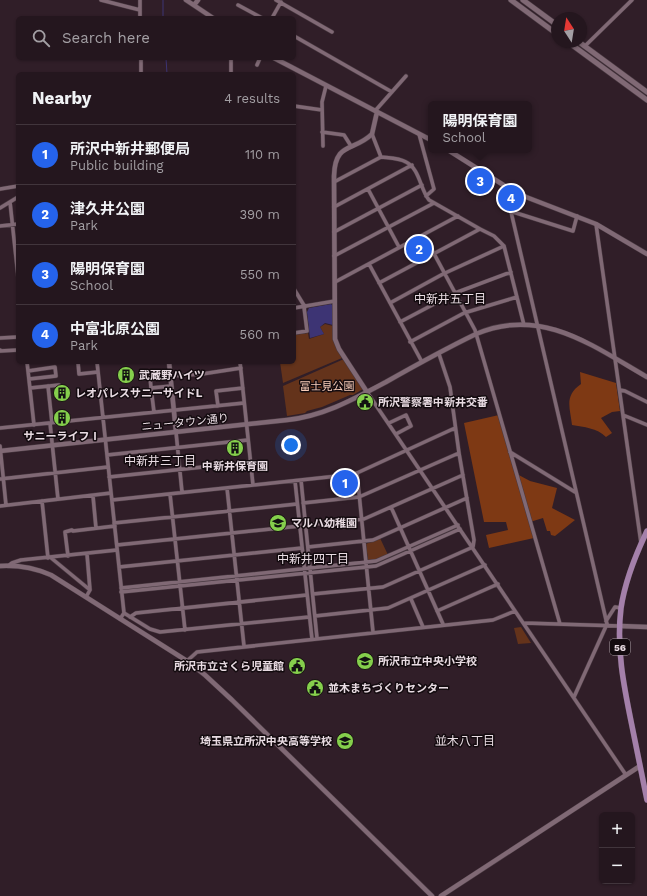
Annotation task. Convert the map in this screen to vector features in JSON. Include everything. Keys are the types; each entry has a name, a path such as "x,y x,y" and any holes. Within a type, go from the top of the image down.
{"main road":[{"path":"512,0 551,29"},
{"path":"523,0 551,21"},
{"path":"587,47 647,92"},
{"path":"576,48 647,100"},
{"name":"56","path":"647,531 628,577 620,626 621,673 647,800"}],"street":[{"path":"100,0 140,10"},
{"path":"140,0 140,16"},
{"path":"186,0 210,16"},
{"path":"194,5 198,0"},
{"path":"276,0 332,32"},
{"path":"587,44 632,0"},
{"path":"273,16 281,2"},
{"path":"238,5 258,16"},
{"path":"296,37 392,92"},
{"path":"141,60 141,72"},
{"path":"231,60 231,72"},
{"path":"257,65 259,60"},
{"path":"278,60 428,138"},
{"path":"381,157 372,134 376,112 406,76"},
{"path":"322,146 322,102 326,86"},
{"path":"296,106 322,110"},
{"path":"322,132 344,135 351,146"},
{"path":"372,134 342,151 334,166 335,335 337,344 367,392 408,450 626,775"},
{"path":"419,134 434,189 426,196"},
{"path":"453,153 504,186 526,197 596,224 647,254"},
{"path":"334,182 381,157 402,160 412,166 426,196 434,203 494,236 504,246 524,325"},
{"path":"334,207 412,166"},
{"path":"334,232 422,185"},
{"path":"0,189 16,186"},
{"path":"504,186 606,624"},
{"path":"368,189 399,248"},
{"path":"0,208 16,198"},
{"path":"10,202 16,255"},
{"path":"334,256 434,203"},
{"path":"510,211 573,231 577,216"},
{"path":"335,282 458,216"},
{"path":"0,226 13,224"},
{"path":"596,224 641,544"},
{"path":"379,283 480,229"},
{"path":"424,235 466,312 476,334 560,624"},
{"path":"390,303 445,274 504,246"},
{"path":"369,264 422,362"},
{"path":"400,322 455,293 511,272"},
{"path":"296,292 305,307 307,332 296,333"},
{"path":"410,342 466,312 517,297"},
{"path":"296,308 335,301"},
{"name":"ニュータウン通り","path":"0,450 247,425 291,420 317,414 340,406 476,334 500,327 537,325 561,331 572,335 647,377"},
{"path":"0,338 16,337"},
{"path":"0,350 16,350"},
{"path":"439,354 450,387 455,428 474,540 473,547"},
{"path":"28,364 34,425"},
{"path":"78,364 79,374 98,372"},
{"path":"97,364 124,613 120,619"},
{"path":"169,364 182,492"},
{"path":"240,364 253,485"},
{"path":"28,370 55,367 56,376 29,379"},
{"path":"170,376 202,374 241,368"},
{"path":"140,378 150,377 154,412"},
{"path":"30,388 59,385"},
{"path":"48,386 52,445 58,499"},
{"path":"151,388 171,386"},
{"path":"218,406 216,391 243,388"},
{"path":"620,390 647,402"},
{"path":"0,428 244,403"},
{"path":"389,423 406,415 412,426 396,434"},
{"path":"623,415 647,425"},
{"path":"112,500 343,476 356,473 455,428"},
{"path":"107,455 248,440"},
{"path":"0,446 2,478 6,505"},
{"path":"510,452 575,492"},
{"path":"303,503 359,497 459,453"},
{"path":"109,477 250,462"},
{"path":"2,478 108,467"},
{"path":"356,473 373,632"},
{"path":"305,525 361,519 463,475"},
{"path":"301,480 317,638"},
{"path":"295,481 312,639"},
{"path":"227,488 244,646"},
{"path":"0,506 111,494"},
{"path":"170,494 184,630"},
{"path":"93,496 96,528"},
{"path":"308,547 373,540 467,498"},
{"path":"42,501 49,558 90,590"},
{"path":"68,556 65,532 67,530 73,531 114,524 297,504"},
{"path":"391,507 443,624"},
{"path":"117,545 300,526"},
{"path":"121,590 366,565 410,549 459,527"},
{"path":"313,594 383,587 473,547"},
{"path":"119,567 302,548"},
{"path":"8,566 21,560 117,550"},
{"path":"86,597 90,590 87,554"},
{"path":"315,616 388,608 484,565"},
{"path":"0,566 31,568 44,572 187,661 205,675 232,700 432,896"},
{"path":"437,611 498,584"},
{"path":"130,617 136,613 307,595"},
{"path":"411,599 423,626"},
{"path":"574,697 615,607 622,608"},
{"path":"187,661 196,652 423,626 493,620 515,610"},
{"path":"124,613 150,630 156,632 309,617"},
{"path":"524,623 606,624 647,627"},
{"path":"441,896 640,766"}],"green space":[{"path":"423,237 432,253 416,262 407,246"},
{"path":"325,324 333,326 334,343 342,358 283,383 280,364 296,364 296,335 308,333 309,339 324,334 320,327"},
{"name":"富士見公園","path":"344,359 363,389 353,395 322,407 307,411 305,413 287,416 283,386"},
{"path":"380,538 388,555 369,561 366,544"},
{"path":"521,627 531,643 518,644 514,628"}],"shaded area":[{"path":"331,304 333,325 325,323 320,327 324,334 310,338 307,312 309,308"},
{"path":"580,372 616,383 620,411 612,412 601,418 612,433 606,437 586,427 572,425 569,402 572,393 581,384"},
{"path":"499,415 515,473 530,481 557,488 552,508 575,520 555,536 551,535 550,531 547,531 543,518 530,522 534,538 489,548 486,535 508,530 506,522 484,522 464,423"}],"waterway":[{"path":"163,0 163,16"},
{"path":"166,60 167,72"}],"place":[{"name":"陽明保育園","path":"480,181"},
{"name":"中富北原公園","path":"511,198"},
{"name":"津久井公園","path":"419,249"},
{"name":"武蔵野ハイツ","path":"126,375"},
{"name":"レオパレスサニーサイドL","path":"62,393"},
{"name":"所沢警察署中新井交番","path":"365,402"},
{"name":"サニーライフⅠ","path":"62,418"},
{"name":"中新井保育園","path":"235,448"},
{"name":"所沢中新井郵便局","path":"345,483"},
{"name":"マルハ幼稚園","path":"278,523"},
{"name":"所沢市立中央小学校","path":"365,661"},
{"name":"所沢市立さくら児童館","path":"297,666"},
{"name":"並木まちづくりセンター","path":"315,688"},
{"name":"埼玉県立所沢中央高等学校","path":"345,741"}],"district":[{"name":"中新井五丁目","path":"450,299"},
{"name":"中新井三丁目","path":"160,461"},
{"name":"中新井四丁目","path":"313,559"},
{"name":"並木八丁目","path":"465,741"}]}
